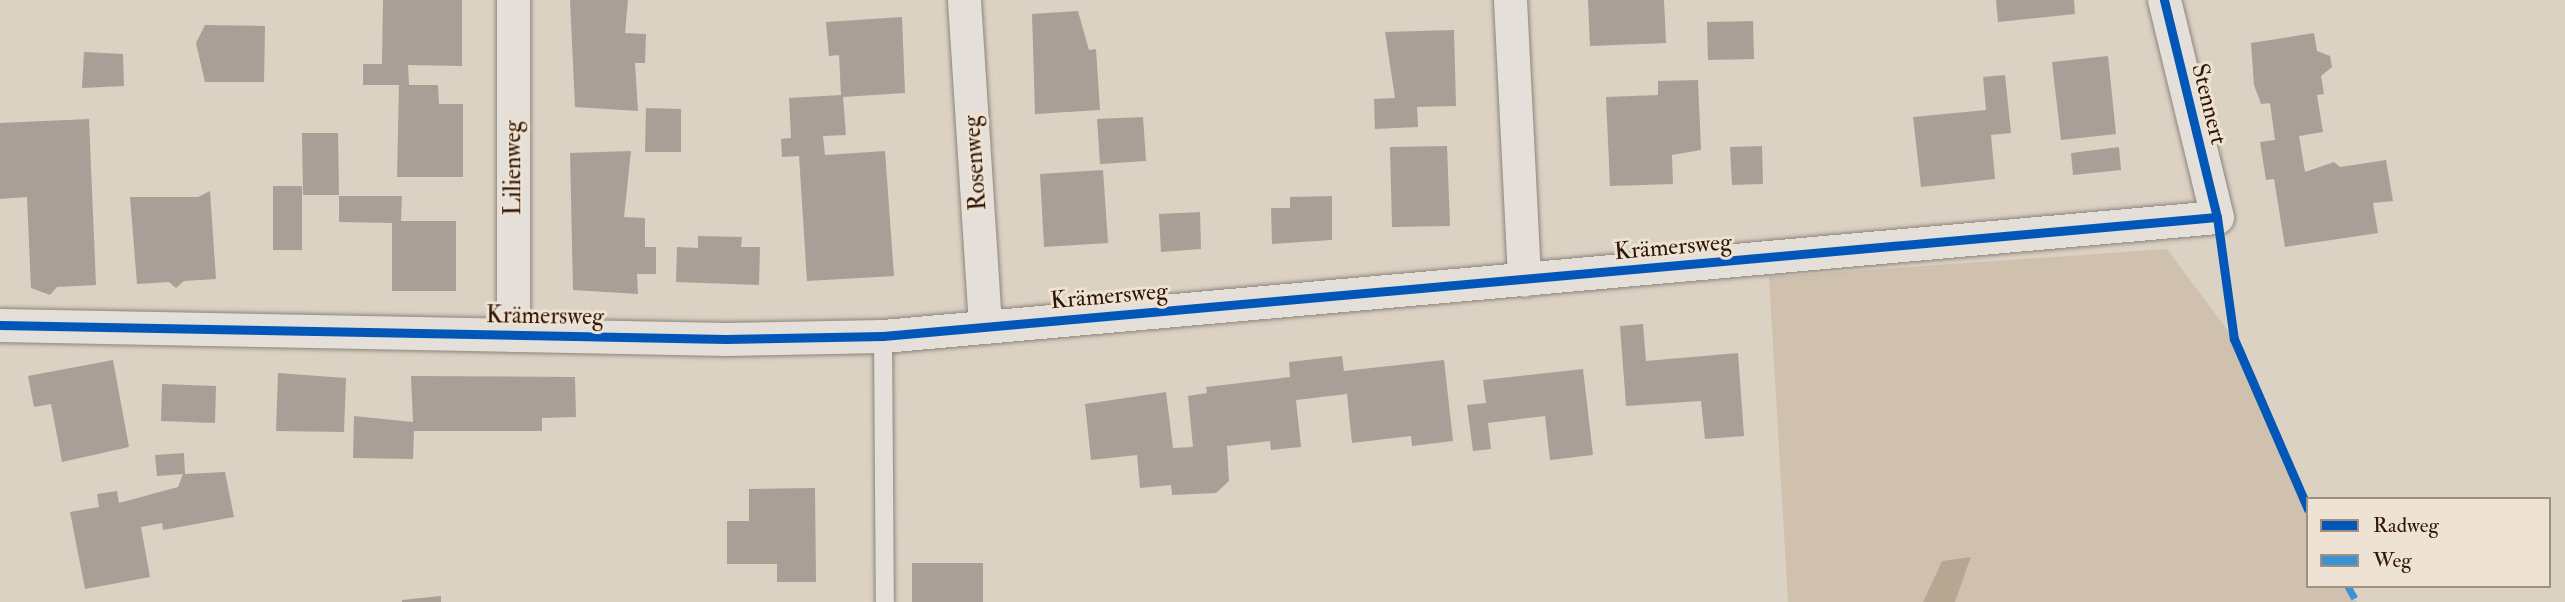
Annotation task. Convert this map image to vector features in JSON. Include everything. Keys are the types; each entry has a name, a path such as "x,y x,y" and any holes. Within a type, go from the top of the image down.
{"street":[{"name":"Lilienweg","path":"513,0 513,335"},
{"name":"Rosenweg","path":"964,0 985,326"},
{"path":"1510,0 1524,280"},
{"name":"Stennert","path":"2164,0 2217,217"},
{"name":"Krämersweg","path":"0,325 513,335 883,336 2217,217"}],"lane":[{"path":"883,336 885,602"}],"shaded area":[{"path":"2167,249 2234,339 2306,504 2306,588 2349,588 2357,602 1955,602 1971,558 1942,561 1923,602 1788,602 1769,277"},
{"path":"1971,557 1955,602 1923,602 1942,561"}],"building":[{"path":"383,0 462,0 462,66 408,65 409,85 438,85 439,104 463,104 463,177 397,177 399,85 363,85 363,64 382,64"},
{"path":"570,0 628,0 625,33 646,34 645,63 635,63 638,111 575,107"},
{"path":"1588,0 1664,0 1666,43 1590,46"},
{"path":"1996,0 2074,0 2075,14 1998,22"},
{"path":"1078,11 1089,50 1096,49 1100,110 1035,114 1032,14"},
{"path":"902,17 905,93 843,97 846,135 823,136 825,155 885,151 894,276 807,281 799,156 782,157 781,139 791,138 789,98 841,95 839,55 829,56 826,22"},
{"path":"1753,21 1754,59 1708,60 1707,22"},
{"path":"205,25 265,26 264,82 205,82 196,43"},
{"path":"1454,30 1456,106 1417,107 1418,127 1375,129 1374,99 1395,98 1385,32"},
{"path":"2314,33 2317,51 2330,56 2332,67 2321,76 2324,94 2317,95 2323,132 2299,136 2305,172 2334,162 2340,167 2386,160 2393,201 2373,203 2378,233 2285,247 2274,179 2266,180 2260,142 2275,140 2270,103 2261,104 2254,85 2251,43"},
{"path":"84,52 123,54 124,86 82,88"},
{"path":"2108,56 2116,134 2061,140 2052,62"},
{"path":"2005,75 2011,133 1991,135 1995,179 1921,187 1913,117 1986,110 1983,77"},
{"path":"1698,80 1701,150 1672,155 1673,184 1610,186 1606,97 1658,95 1658,81"},
{"path":"646,108 681,109 681,152 645,152"},
{"path":"1143,117 1146,161 1100,164 1097,119"},
{"path":"89,119 96,285 57,287 50,295 31,288 27,197 0,199 0,123"},
{"path":"302,133 338,133 339,195 303,195"},
{"path":"1447,146 1450,226 1392,227 1390,147"},
{"path":"1762,146 1763,184 1732,185 1730,147"},
{"path":"2119,147 2121,170 2073,175 2071,153"},
{"path":"631,151 624,217 645,218 645,247 656,247 656,274 637,274 638,294 573,290 570,153"},
{"path":"1103,170 1108,243 1044,247 1040,174"},
{"path":"273,186 302,186 302,250 273,250"},
{"path":"210,191 216,279 184,281 176,288 169,282 137,284 130,197 198,197"},
{"path":"339,196 402,196 401,221 456,221 456,291 392,291 392,223 339,222"},
{"path":"1332,196 1332,240 1272,244 1271,208 1290,208 1290,197"},
{"path":"1200,212 1201,249 1161,252 1159,214"},
{"path":"698,236 742,237 741,247 760,247 759,285 676,282 677,247 698,248"},
{"path":"1643,324 1646,361 1738,353 1744,436 1705,439 1701,401 1626,406 1620,326"},
{"path":"1342,356 1344,371 1444,360 1453,441 1412,446 1411,436 1352,443 1347,394 1296,400 1301,447 1271,450 1270,441 1227,446 1229,481 1216,493 1172,495 1171,485 1140,488 1137,455 1091,460 1085,404 1166,392 1173,448 1193,447 1188,396 1207,393 1206,387 1290,377 1289,362"},
{"path":"113,360 129,447 62,462 51,404 34,407 28,376"},
{"path":"1583,369 1593,455 1550,460 1545,416 1488,423 1491,449 1473,451 1467,405 1486,403 1483,380"},
{"path":"278,373 346,378 344,432 276,431"},
{"path":"411,376 575,377 576,417 542,418 542,431 414,431 413,459 353,458 354,416 413,422"},
{"path":"162,384 216,386 215,423 161,421"},
{"path":"184,453 185,474 225,472 234,517 163,530 162,523 141,527 150,577 85,589 70,512 99,507 97,494 117,491 119,503 178,487 183,474 157,476 155,455"},
{"path":"815,488 816,582 777,582 777,564 727,564 727,521 749,521 749,489"},
{"path":"912,563 983,563 983,602 912,602"},
{"path":"441,596 441,602 402,602 402,600"}],"marked path":[{"path":"2349,588 2357,602"}],"cycle path":[{"path":"2164,0 2217,217 2234,339 2306,504"},
{"path":"0,325 726,339 883,336 2217,217"}]}
